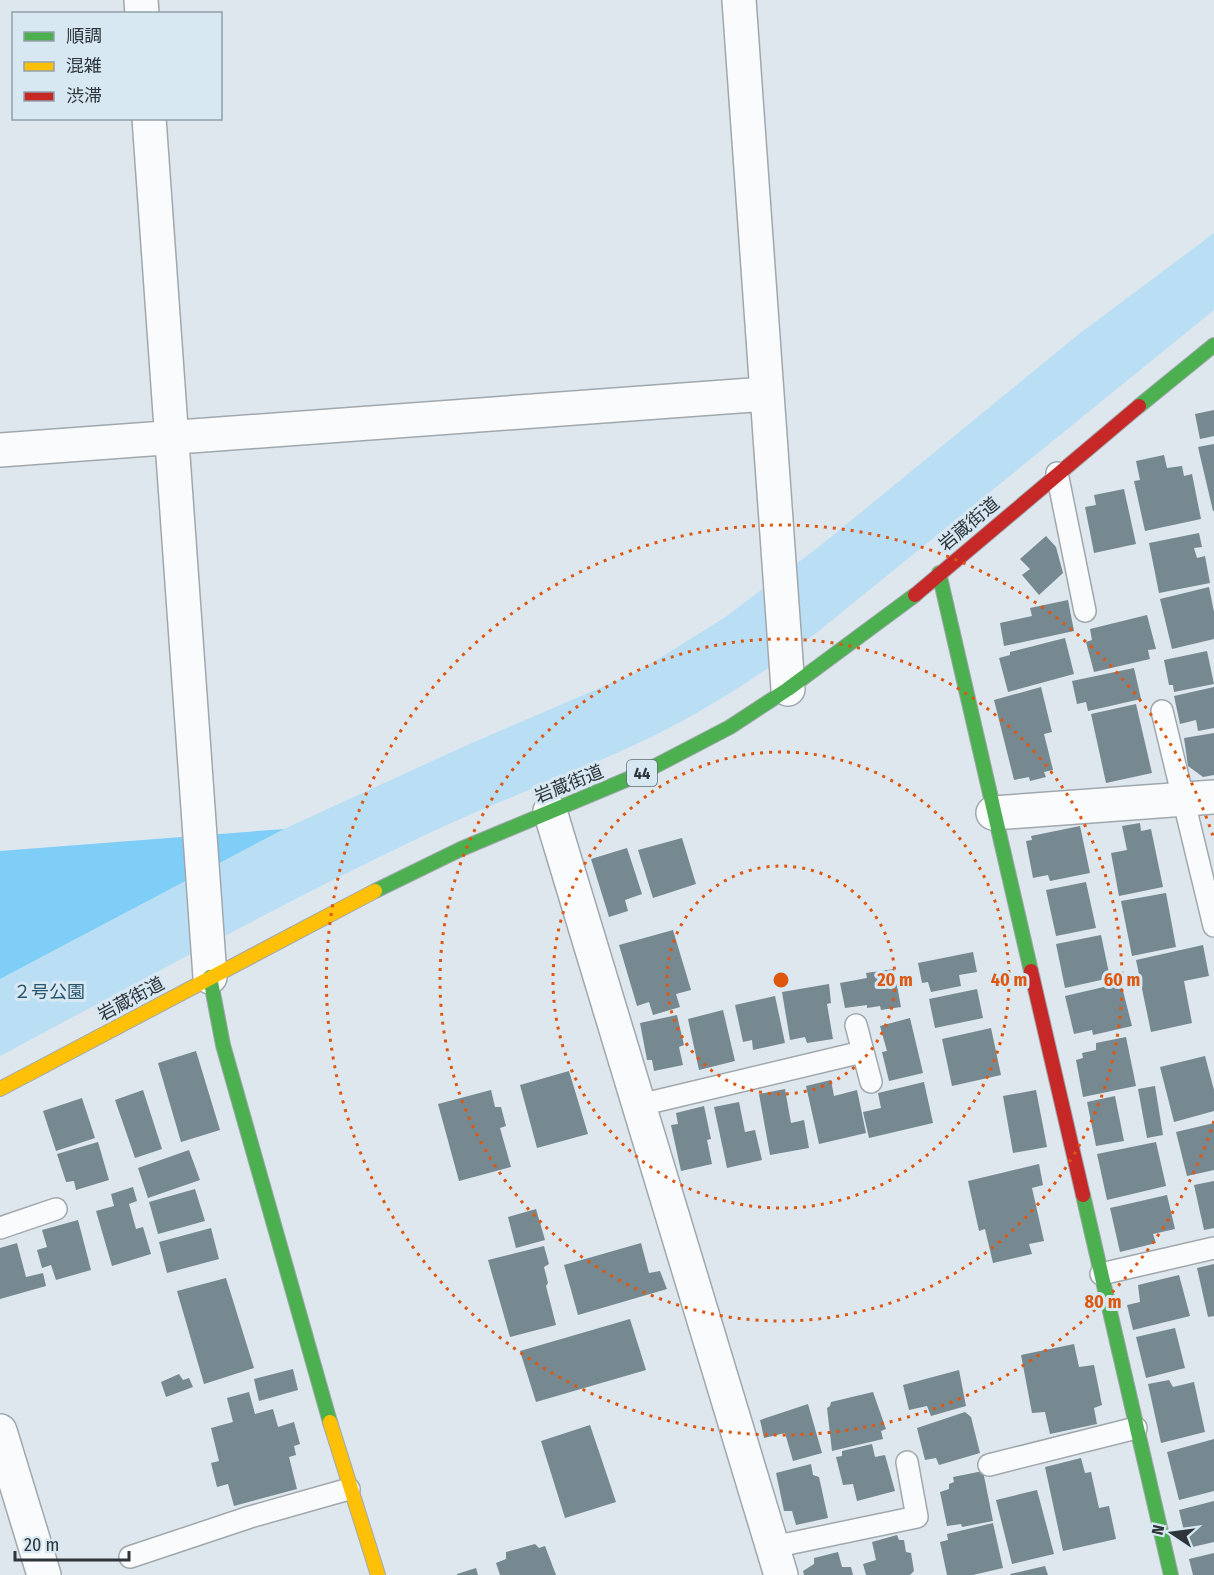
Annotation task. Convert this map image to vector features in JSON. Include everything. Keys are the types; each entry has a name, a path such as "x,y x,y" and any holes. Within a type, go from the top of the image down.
{"street":[{"path":"739,0 788,689"},
{"path":"149,120 210,978 222,1045 349,1490 378,1575"},
{"name":"岩蔵街道","path":"0,1089 366,895 461,849 640,774 730,727 788,689 899,608 1057,473 1214,345"},
{"path":"0,450 766,394"},
{"path":"939,573 1171,1575"},
{"path":"993,813 1199,798"},
{"path":"550,811 777,1561"},
{"path":"0,1431 44,1575"}],"lane":[{"path":"1057,473 1085,611"},
{"path":"1161,711 1199,798 1214,926"},
{"path":"856,1025 871,1082"},
{"path":"640,1105 862,1052"},
{"path":"0,1228 56,1209"},
{"path":"1101,1274 1214,1248"},
{"path":"989,1465 1136,1428"},
{"path":"777,1561 917,1517 907,1462"},
{"path":"130,1557 250,1517 349,1490"}],"green space":[{"name":"２号公園","path":"1214,233 1214,310 820,630 781,659 719,700 655,735 454,822 371,861 211,943 0,1056 0,979 284,829 465,746 639,671 724,618 820,546 1079,334"}],"water":[{"path":"284,829 0,979 0,851"}],"building":[{"path":"1214,410 1214,436 1200,439 1195,414"},
{"path":"1214,444 1214,511 1213,511 1198,447"},
{"path":"1164,455 1167,468 1182,466 1184,476 1192,474 1201,519 1145,531 1134,481 1140,480 1136,461"},
{"path":"1124,489 1136,544 1094,553 1085,507 1096,505 1094,495"},
{"path":"1199,533 1202,547 1194,548 1197,558 1205,556 1210,583 1159,593 1149,543"},
{"path":"1046,536 1056,547 1063,573 1039,595 1022,575 1030,569 1020,559"},
{"path":"1209,587 1214,612 1214,639 1172,649 1160,599"},
{"path":"1068,600 1074,631 1004,646 1000,623 1032,616 1030,608"},
{"path":"1147,615 1156,649 1148,650 1150,659 1094,672 1086,642 1092,640 1090,629"},
{"path":"1065,638 1074,674 1008,692 999,658 1010,655 1010,652"},
{"path":"1207,651 1214,684 1174,692 1173,685 1169,685 1164,660"},
{"path":"1134,668 1141,699 1088,711 1086,702 1077,704 1072,681"},
{"path":"1041,687 1052,732 1044,734 1053,770 1044,772 1046,777 1030,781 1029,777 1014,780 994,700"},
{"path":"1214,687 1214,728 1198,731 1196,720 1180,724 1174,696"},
{"path":"1136,704 1152,773 1106,783 1091,714"},
{"path":"1214,733 1214,775 1203,777 1188,766 1184,738"},
{"path":"1140,823 1141,831 1151,829 1163,887 1119,896 1111,853 1127,850 1122,826"},
{"path":"1080,826 1090,873 1050,881 1048,875 1033,878 1026,841 1032,840 1031,836"},
{"path":"682,838 696,884 653,898 638,850"},
{"path":"627,848 642,894 625,900 628,911 609,917 591,859"},
{"path":"1086,882 1096,928 1056,936 1046,890"},
{"path":"1166,893 1176,947 1132,956 1121,901"},
{"path":"673,930 691,990 676,994 680,1007 653,1015 649,1002 637,1006 619,945"},
{"path":"1101,935 1110,978 1065,988 1056,944"},
{"path":"1203,945 1209,976 1184,981 1192,1023 1151,1032 1136,960"},
{"path":"973,952 977,972 959,975 961,986 931,992 928,982 922,983 918,963"},
{"path":"894,969 901,1007 881,1010 880,1006 867,1008 867,1005 845,1008 840,983 867,978 866,973"},
{"path":"1121,983 1132,1026 1093,1035 1092,1030 1074,1034 1065,996"},
{"path":"829,984 831,1003 827,1004 833,1039 807,1043 805,1037 790,1040 782,992"},
{"path":"977,989 983,1018 935,1028 929,999"},
{"path":"775,996 785,1043 753,1050 752,1040 743,1042 735,1005"},
{"path":"723,1010 735,1061 699,1070 688,1019"},
{"path":"677,1015 684,1045 679,1047 683,1065 654,1071 652,1060 647,1060 640,1023"},
{"path":"910,1018 923,1073 889,1081 882,1052 887,1051 880,1026"},
{"path":"991,1028 1001,1075 952,1086 942,1039"},
{"path":"1126,1037 1136,1086 1083,1097 1076,1060 1083,1058 1082,1053 1096,1050 1096,1043"},
{"path":"196,1051 220,1130 181,1142 158,1063"},
{"path":"1205,1056 1214,1090 1214,1111 1174,1122 1160,1067"},
{"path":"569,1071 588,1134 537,1148 520,1085"},
{"path":"831,1080 834,1096 857,1090 866,1133 819,1144 806,1086"},
{"path":"924,1082 933,1123 869,1138 863,1112 881,1108 878,1093"},
{"path":"1155,1086 1163,1135 1147,1138 1138,1089"},
{"path":"785,1089 791,1123 804,1120 809,1148 770,1155 759,1094"},
{"path":"143,1090 162,1149 135,1158 115,1100"},
{"path":"491,1090 495,1107 501,1107 506,1126 500,1128 511,1167 459,1181 438,1104"},
{"path":"1036,1090 1047,1147 1013,1153 1003,1096"},
{"path":"1115,1096 1124,1141 1096,1146 1087,1102"},
{"path":"82,1098 95,1138 56,1151 43,1111"},
{"path":"739,1102 745,1132 755,1130 762,1160 727,1168 714,1107"},
{"path":"704,1106 711,1139 707,1140 712,1164 681,1171 671,1125 678,1124 676,1113"},
{"path":"1214,1123 1214,1170 1187,1176 1176,1132"},
{"path":"98,1142 109,1180 76,1190 74,1181 66,1182 57,1154"},
{"path":"1156,1142 1166,1186 1107,1200 1097,1154"},
{"path":"189,1150 200,1180 148,1198 138,1168"},
{"path":"1039,1164 1043,1185 1032,1188 1044,1241 1029,1244 1032,1254 993,1263 985,1229 979,1231 968,1181"},
{"path":"1214,1181 1214,1228 1204,1230 1194,1185"},
{"path":"133,1187 137,1201 129,1204 136,1229 143,1227 151,1254 112,1266 96,1211 114,1206 111,1194"},
{"path":"195,1189 205,1221 158,1234 149,1202"},
{"path":"1167,1195 1175,1229 1153,1234 1156,1243 1120,1252 1110,1208"},
{"path":"536,1209 545,1240 516,1248 508,1217"},
{"path":"78,1220 91,1270 56,1280 51,1265 42,1268 37,1250 47,1247 42,1230"},
{"path":"211,1228 219,1259 167,1273 159,1242"},
{"path":"17,1243 26,1277 43,1273 46,1286 0,1299 0,1248"},
{"path":"641,1243 649,1273 660,1271 667,1289 578,1315 564,1265"},
{"path":"544,1246 549,1264 544,1267 548,1283 546,1286 556,1325 510,1337 488,1260"},
{"path":"1214,1264 1214,1316 1208,1317 1197,1268"},
{"path":"1179,1275 1190,1316 1133,1330 1127,1305 1140,1302 1138,1285"},
{"path":"226,1278 254,1368 204,1384 177,1291"},
{"path":"630,1319 646,1370 536,1402 520,1351"},
{"path":"1175,1328 1185,1368 1146,1378 1136,1337"},
{"path":"1074,1344 1079,1367 1094,1365 1102,1405 1094,1408 1097,1424 1050,1434 1045,1412 1032,1413 1021,1355"},
{"path":"293,1369 298,1390 259,1401 254,1379"},
{"path":"959,1370 966,1406 931,1416 927,1406 909,1410 903,1385"},
{"path":"179,1374 183,1380 189,1378 193,1387 166,1397 161,1382"},
{"path":"1169,1380 1173,1387 1194,1382 1205,1432 1161,1443 1148,1384"},
{"path":"249,1392 255,1414 273,1409 278,1427 294,1422 300,1444 294,1446 296,1455 289,1457 297,1489 234,1506 228,1484 217,1487 211,1463 219,1461 211,1428 233,1422 227,1398"},
{"path":"873,1392 886,1429 881,1431 883,1439 832,1451 827,1408 831,1402"},
{"path":"808,1404 822,1453 793,1461 785,1433 764,1438 760,1420"},
{"path":"965,1412 971,1417 980,1453 939,1465 936,1458 925,1460 917,1428"},
{"path":"590,1425 616,1502 565,1518 541,1441"},
{"path":"1214,1439 1214,1491 1179,1500 1167,1452"},
{"path":"872,1444 875,1457 885,1455 895,1491 857,1501 853,1484 843,1485 836,1457 842,1456 842,1451"},
{"path":"1081,1458 1085,1473 1091,1472 1099,1508 1109,1506 1116,1539 1063,1551 1045,1467"},
{"path":"811,1464 813,1475 819,1477 828,1518 796,1525 792,1511 784,1511 776,1473"},
{"path":"983,1471 993,1521 962,1527 961,1524 947,1526 940,1492 949,1489 949,1484 954,1482 953,1477"},
{"path":"1037,1490 1054,1554 1012,1564 996,1500"},
{"path":"1214,1501 1214,1542 1188,1548 1179,1510"},
{"path":"993,1523 1003,1568 973,1575 947,1575 940,1542 948,1540 947,1534"},
{"path":"897,1535 899,1540 904,1540 906,1552 911,1553 914,1571 910,1575 866,1575 863,1564 876,1560 872,1542"},
{"path":"535,1544 539,1548 545,1546 556,1575 500,1575 496,1563 506,1559 506,1552"},
{"path":"838,1552 842,1567 851,1567 853,1575 804,1575 803,1571 814,1564 814,1558"},
{"path":"1214,1553 1214,1575 1193,1575 1189,1559"},
{"path":"1045,1566 1048,1575 1010,1574"},
{"path":"476,1568 478,1575 457,1575 457,1574"}],"traffic: fast":[{"path":"1139,406 1214,345"},
{"path":"939,573 1031,971"},
{"path":"375,891 461,849 640,774 730,727 788,689 915,595"},
{"path":"210,977 223,1045 330,1422"},
{"path":"1083,1195 1171,1575"}],"traffic: slow":[{"path":"0,1089 375,891"},
{"path":"330,1422 378,1575"}],"traffic: jam":[{"path":"915,595 1139,406"},
{"path":"1031,971 1083,1195"}]}
